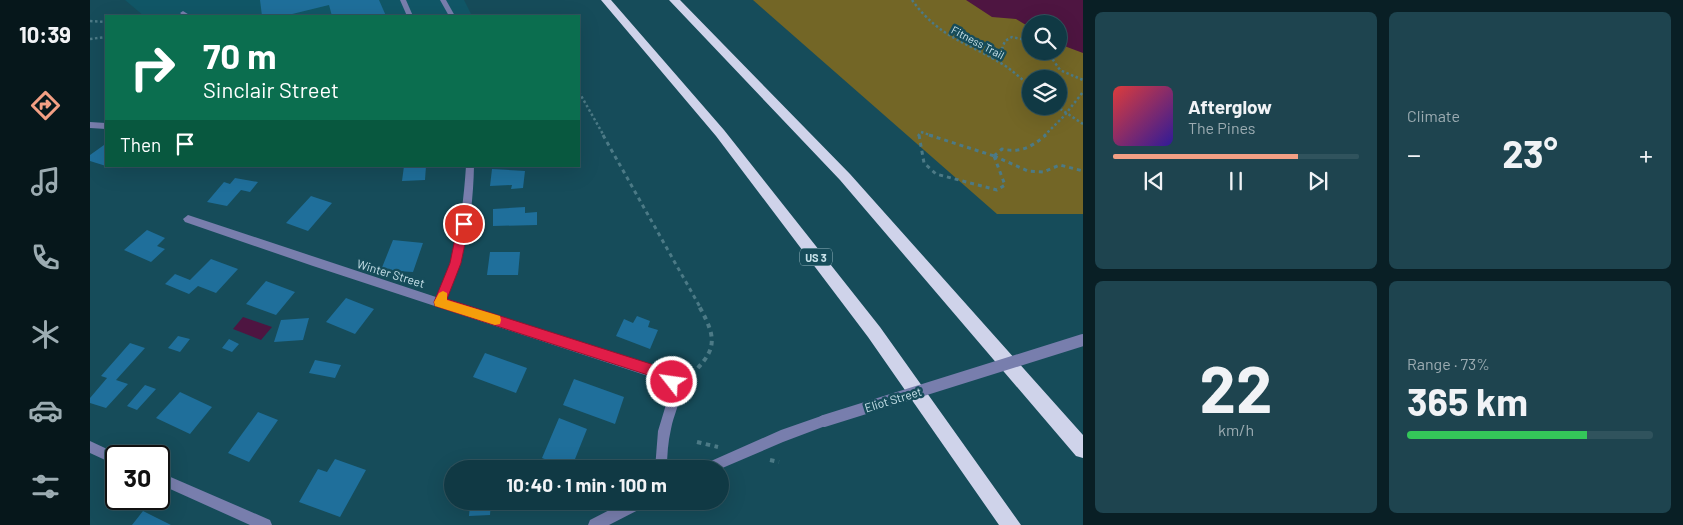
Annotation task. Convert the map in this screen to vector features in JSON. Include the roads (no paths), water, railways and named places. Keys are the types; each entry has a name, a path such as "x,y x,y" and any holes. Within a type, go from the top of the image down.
{"highway":[{"name":"US 3","path":"606,0 732,148 874,332 1011,525"},
{"path":"674,0 845,177 1083,449"}],"street":[{"path":"90,125 105,126"},
{"path":"440,302 456,263 466,211 470,167"},
{"name":"Winter Street","path":"188,219 313,262 651,370 672,382 674,391 674,402 666,426 661,449 661,460"},
{"name":"Eliot Street","path":"726,460 773,439 824,421 1083,340"},
{"path":"90,447 105,454"},
{"path":"170,483 266,525"},
{"path":"595,525 624,510"}],"lane":[{"path":"403,0 410,15"},
{"path":"443,0 451,15"}]}
